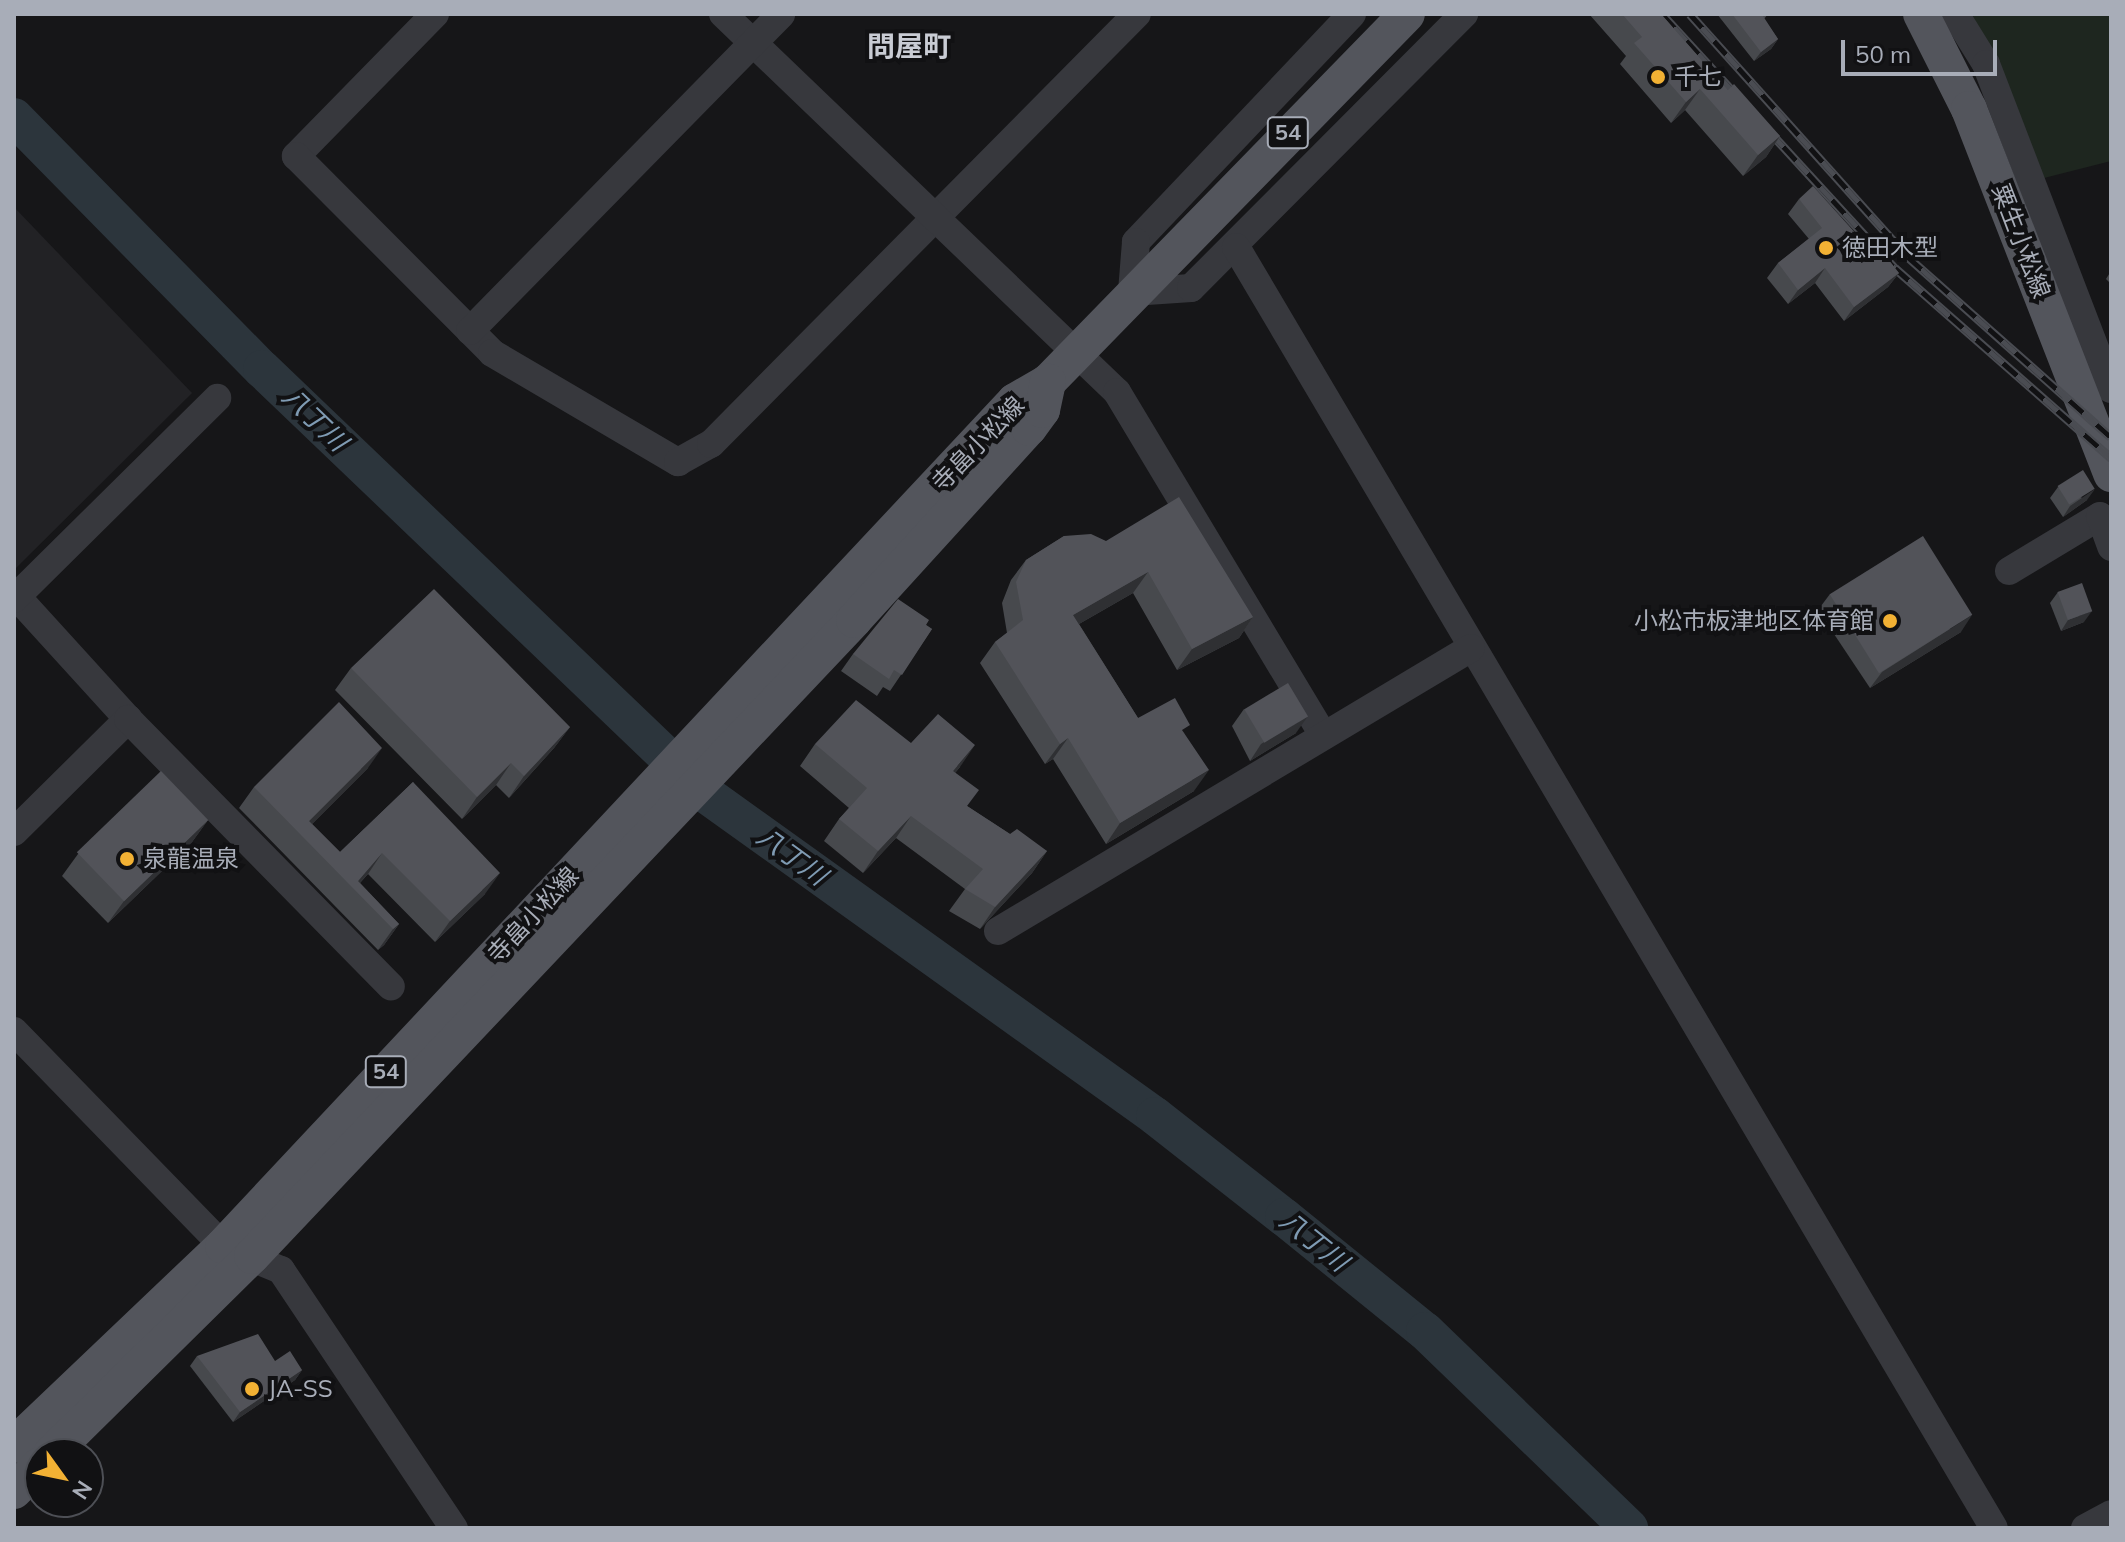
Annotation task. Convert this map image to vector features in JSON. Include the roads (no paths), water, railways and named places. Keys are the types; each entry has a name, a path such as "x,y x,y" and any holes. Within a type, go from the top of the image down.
{"main road":[{"name":"寺畠小松線","path":"66,1438 843,610 1029,428 1042,410 1048,382 1074,352 1169,252 1407,14"},
{"name":"粟生小松線","path":"1921,14 1969,109 2111,474"},
{"name":"寺畠小松線","path":"14,1445 238,1251"}],"street":[{"path":"435,14 296,156 492,353 678,462 711,444 1137,14"},
{"path":"723,14 1117,392 1324,736"},
{"path":"470,331 781,14"},
{"path":"1352,14 1136,242 1132,292 1191,288 1236,247 1464,14"},
{"path":"1955,14 1986,64 2111,389"},
{"path":"1236,247 1994,1528"},
{"path":"217,398 15,598 128,719 391,987"},
{"path":"2009,571 2100,516 2111,547"},
{"path":"998,931 1471,648"},
{"path":"14,832 128,719"},
{"path":"14,1031 238,1251 281,1270 454,1528"},
{"path":"2085,1528 2111,1514"}],"waterway":[{"name":"八丁川","path":"14,117 262,369 707,795 1155,1116 1284,1217 1425,1331 1629,1528"}],"railway":[{"path":"1662,14 1895,268 2111,458"},
{"path":"1690,14 1908,257 2111,437"}],"place":[{"name":"千七","path":"1658,77"},
{"name":"徳田木型","path":"1826,248"},
{"name":"小松市板津地区体育館","path":"1890,621"},
{"name":"泉龍温泉","path":"127,859"},
{"name":"JA-SS","path":"252,1389"}],"district":[{"name":"問屋町","path":"909,46"}]}
